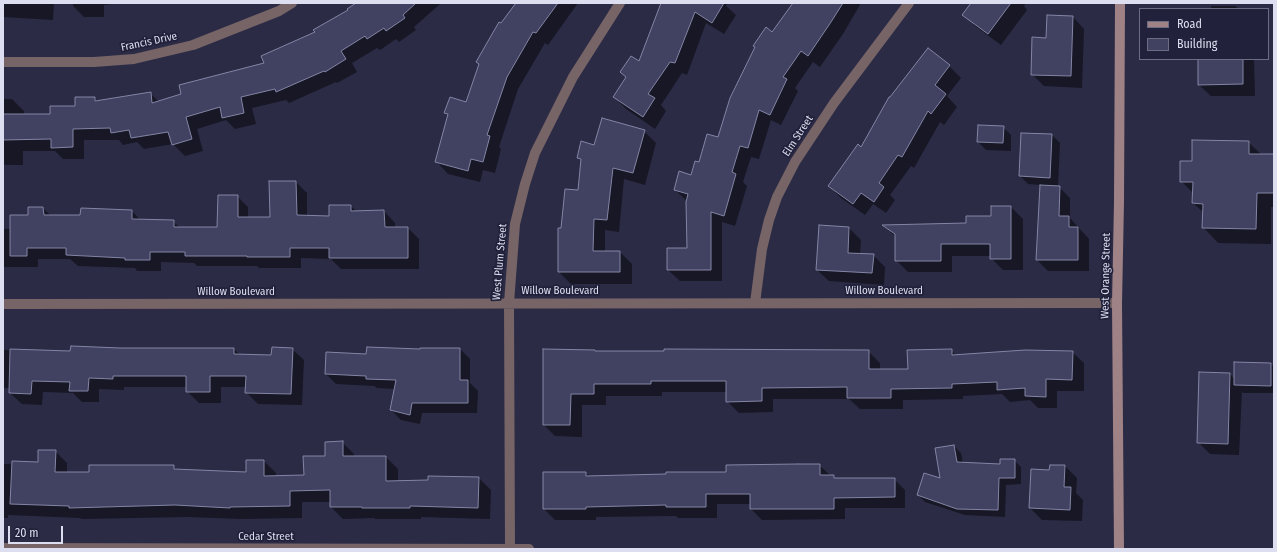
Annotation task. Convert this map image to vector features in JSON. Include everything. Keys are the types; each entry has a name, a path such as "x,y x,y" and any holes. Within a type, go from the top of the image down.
{"street":[{"name":"Francis Drive","path":"3,62 94,62 134,59 193,45 279,10 292,3"},
{"name":"West Plum Street","path":"510,549 508,304 515,224 525,184 535,153 573,77 620,3"},
{"name":"Elm Street","path":"755,303 762,249 769,220 777,197 791,169 834,103 908,3"},
{"name":"West Orange Street","path":"1119,549 1117,303 1120,3"},
{"name":"Willow Boulevard","path":"3,304 1117,303"},
{"name":"Cedar Street","path":"3,548 529,549"}],"building":[{"path":"356,3 416,3 403,15 405,18 386,31 384,28 367,39 365,36 341,51 346,59 325,72 324,71 276,92 275,89 241,97 244,113 222,118 220,107 186,117 192,139 172,145 168,132 131,138 129,130 111,133 110,128 73,129 73,147 51,148 51,139 3,140 3,114 50,114 50,106 75,106 75,97 95,97 95,101 151,92 152,103 181,94 179,85 264,63 261,56 315,32 313,30 348,10 347,9"},
{"path":"516,3 558,3 536,33 533,32 507,77 487,135 490,136 483,162 471,159 468,171 435,162 448,114 444,113 450,97 466,102 479,64 476,62 499,22 501,23"},
{"path":"661,3 724,3 712,23 695,12 675,63 670,62 648,94 655,98 643,117 613,97 626,77 620,72 631,56 639,61"},
{"path":"793,3 843,3 808,56 801,51 783,77 787,79 770,115 759,110 748,148 740,146 732,172 736,174 724,216 711,212 711,270 667,270 667,248 687,248 686,202 688,194 674,190 679,171 691,175 695,161 699,162 707,134 718,137 730,98 755,47 753,46 766,27 772,32"},
{"path":"971,3 1011,3 988,34 962,15"},
{"path":"1047,15 1073,16 1071,76 1031,75 1032,37 1046,38"},
{"path":"928,48 950,65 935,85 946,94 931,114 928,111 902,157 898,155 879,183 884,187 874,202 861,193 853,204 828,186 858,144 861,147 889,97"},
{"path":"1198,60 1243,60 1243,84 1198,85"},
{"path":"602,118 645,130 633,173 613,168 607,220 594,219 593,251 620,251 620,272 558,272 558,228 561,228 565,189 578,190 581,159 577,158 581,141 594,145"},
{"path":"978,125 1004,126 1003,143 977,142"},
{"path":"1021,133 1052,134 1050,178 1019,176"},
{"path":"1192,140 1249,141 1249,154 1274,154 1274,193 1257,193 1256,229 1202,228 1203,204 1192,203 1193,182 1180,182 1180,161 1192,161"},
{"path":"269,181 296,181 297,215 329,216 329,205 351,205 351,211 384,210 385,227 408,227 408,258 329,258 329,248 290,248 290,257 185,256 185,252 150,252 150,260 125,260 125,258 66,255 66,248 27,248 27,256 10,256 10,215 28,215 28,207 43,207 44,215 80,215 81,208 132,210 132,219 174,220 174,227 217,227 218,195 238,195 238,217 270,217"},
{"path":"1040,185 1060,186 1059,216 1069,216 1069,227 1078,227 1078,260 1036,260"},
{"path":"991,206 1011,206 1011,259 990,259 990,244 941,244 941,261 895,261 895,234 882,225 966,223 966,216 991,216"},
{"path":"819,225 849,227 848,253 874,254 872,273 816,270"},
{"path":"71,346 120,348 234,348 234,354 271,355 272,347 293,348 291,394 245,393 246,376 210,376 210,392 186,392 186,376 113,376 113,379 89,378 88,391 69,391 70,382 32,381 31,394 9,393 10,349 70,351"},
{"path":"367,347 420,349 460,348 460,380 468,380 468,403 412,403 410,415 390,410 396,380 366,379 366,376 325,374 326,352 366,354"},
{"path":"543,349 595,351 664,351 664,349 869,350 869,369 908,369 907,350 952,349 952,355 1025,350 1073,351 1072,380 1046,379 1046,397 1025,396 1025,388 997,390 997,382 952,384 952,388 891,389 891,398 847,398 847,387 762,388 762,401 726,402 726,381 651,381 651,384 594,384 594,394 571,394 570,425 543,425"},
{"path":"1234,362 1271,363 1271,386 1234,385"},
{"path":"1199,372 1230,373 1228,444 1197,443"},
{"path":"343,441 343,456 386,456 386,481 428,480 428,476 479,477 478,508 410,506 410,508 330,507 330,490 290,491 290,506 230,508 175,505 69,508 69,506 10,504 12,461 38,462 38,450 56,450 55,472 89,472 89,465 174,465 174,469 246,472 246,460 264,460 264,476 304,475 303,456 325,456 325,442"},
{"path":"954,445 957,462 1000,464 1000,459 1015,459 1015,478 999,478 998,510 957,509 917,495 924,473 940,478 935,448"},
{"path":"820,464 820,475 834,475 834,478 895,478 895,497 834,498 834,509 750,509 750,494 706,494 706,507 666,507 666,505 586,507 586,509 543,509 543,472 586,472 586,476 666,474 666,472 726,472 726,465"},
{"path":"1050,465 1065,465 1064,487 1071,487 1070,510 1029,508 1031,469 1049,470"}]}
